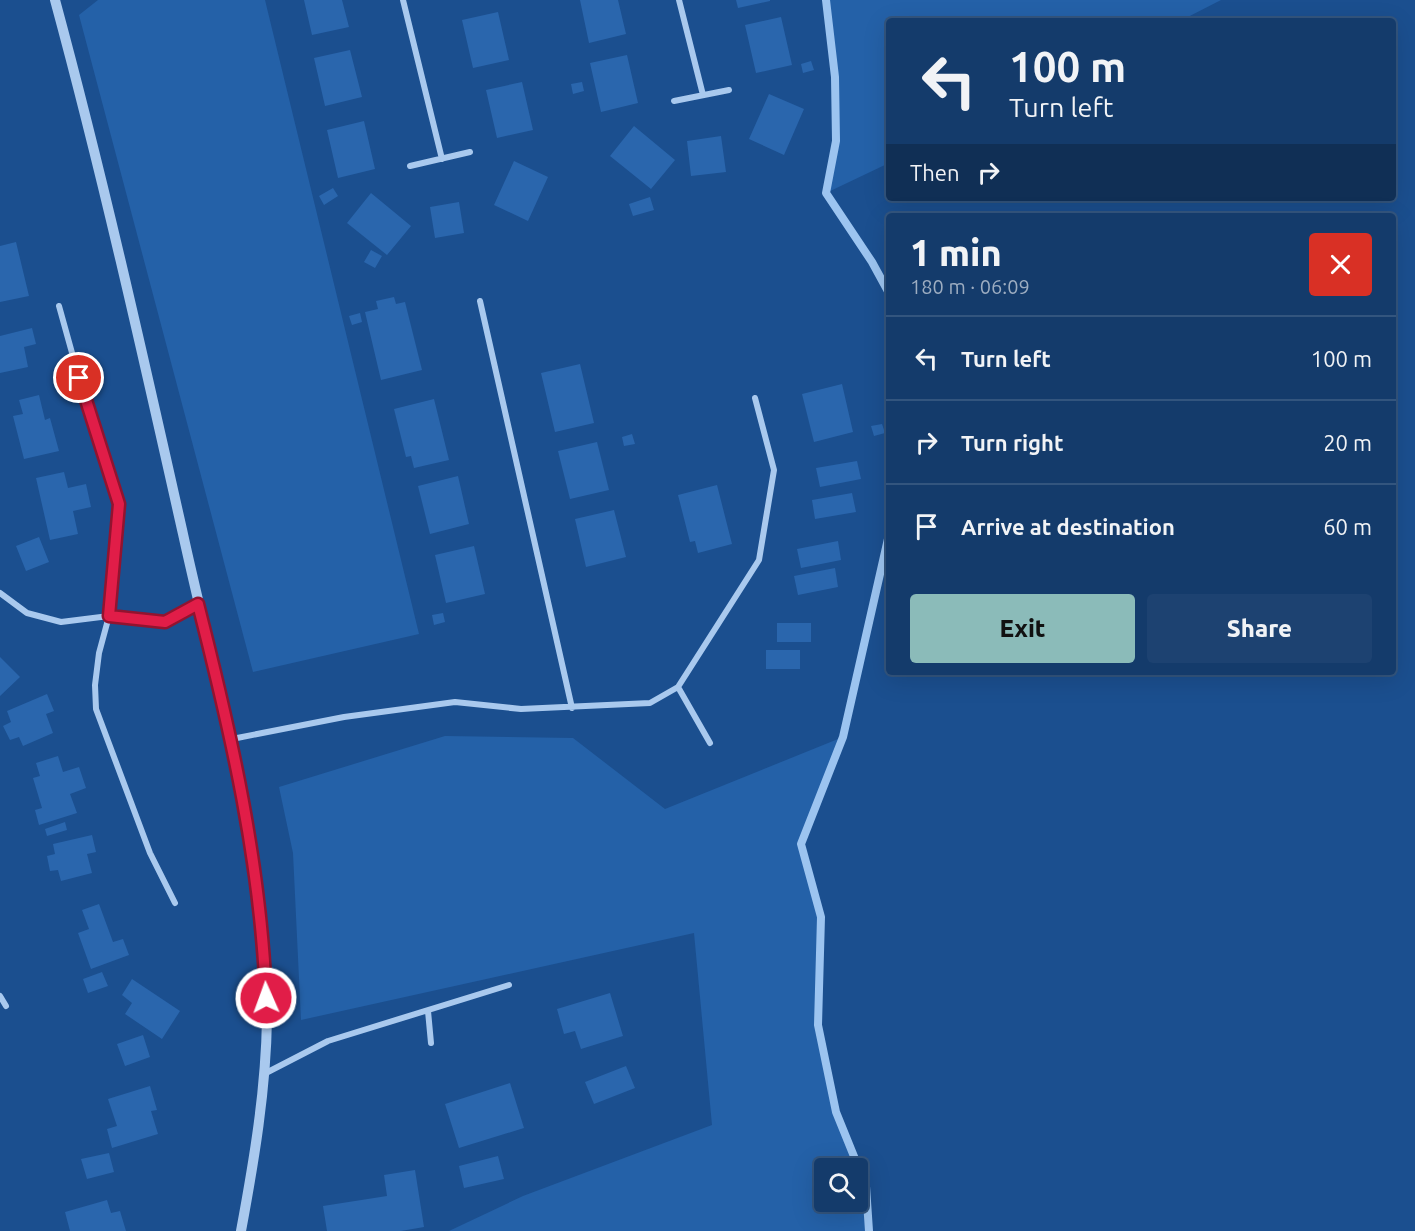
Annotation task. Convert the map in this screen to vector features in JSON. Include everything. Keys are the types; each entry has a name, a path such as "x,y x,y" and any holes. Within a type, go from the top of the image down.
{"street":[{"path":"55,0 147,373 198,604 232,739 256,883 264,958 267,1019 264,1074 254,1160 241,1231"},
{"path":"403,0 442,159"},
{"path":"679,0 703,95"},
{"path":"674,101 729,90"},
{"path":"410,166 470,152"},
{"path":"480,301 572,708"},
{"path":"59,306 119,504 109,616 99,653 95,685 96,709 150,853 176,903"},
{"path":"232,739 355,715 455,702 521,709 650,703 678,687 712,630 759,560 774,470 755,398"},
{"path":"0,593 27,613 60,622 109,616 165,622 198,604"},
{"path":"678,687 710,743"},
{"path":"264,1074 328,1041 509,985"},
{"path":"0,996 6,1006"},
{"path":"428,1011 431,1043"}],"shaded area":[{"path":"98,0 265,0 419,634 253,672 79,15"},
{"path":"826,0 1221,0 1186,18 886,18 886,164 826,193 836,141 835,77"},
{"path":"445,736 573,738 665,809 843,737 801,844 821,917 818,1025 836,1112 855,1158 814,1158 814,1212 868,1212 869,1231 449,1231 523,1196 712,1125 694,933 301,1020 293,853 279,787"}],"building":[{"path":"304,0 342,0 349,27 312,35"},
{"path":"580,0 618,0 626,34 589,43"},
{"path":"736,0 770,0 770,1 738,8"},
{"path":"498,12 509,60 473,68 462,20"},
{"path":"781,17 792,65 756,73 745,25"},
{"path":"350,50 362,97 325,106 314,58"},
{"path":"627,55 638,103 601,112 590,63"},
{"path":"811,61 814,70 803,73 801,64"},
{"path":"522,82 533,130 497,138 486,90"},
{"path":"582,82 584,91 573,94 571,84"},
{"path":"769,94 804,109 784,155 749,139"},
{"path":"364,121 375,169 338,178 327,130"},
{"path":"634,126 675,160 651,189 610,156"},
{"path":"721,136 726,172 691,176 687,141"},
{"path":"514,161 548,177 528,221 494,205"},
{"path":"333,188 338,196 324,205 319,196"},
{"path":"371,193 411,226 387,255 347,223"},
{"path":"650,197 654,210 633,216 629,204"},
{"path":"459,202 464,233 435,238 430,207"},
{"path":"16,242 29,296 0,302 0,246"},
{"path":"371,250 382,256 375,268 364,262"},
{"path":"394,297 396,304 405,302 422,370 381,380 365,312 378,309 376,301"},
{"path":"360,313 362,322 352,325 349,316"},
{"path":"32,328 36,344 24,347 28,367 0,373 0,336"},
{"path":"580,364 594,423 555,432 541,373"},
{"path":"842,384 853,432 814,442 802,394"},
{"path":"39,395 45,420 50,418 59,451 24,459 13,416 23,414 19,400"},
{"path":"434,399 449,460 414,468 411,456 406,457 394,409"},
{"path":"882,424 885,433 874,436 871,426"},
{"path":"632,434 635,444 624,446 622,437"},
{"path":"597,442 609,490 570,499 558,451"},
{"path":"857,461 861,479 820,487 816,468"},
{"path":"64,472 68,488 86,484 91,507 73,511 78,534 50,540 36,478"},
{"path":"458,476 469,524 430,534 418,486"},
{"path":"717,485 732,544 698,553 695,541 690,542 678,495"},
{"path":"852,493 856,512 815,519 812,500"},
{"path":"614,510 626,557 586,567 575,519"},
{"path":"39,537 49,562 26,571 16,546"},
{"path":"838,541 841,560 801,568 797,549"},
{"path":"474,546 485,594 446,603 435,555"},
{"path":"835,568 838,587 798,595 794,576"},
{"path":"443,613 445,622 434,625 432,615"},
{"path":"777,623 811,623 811,642 777,642"},
{"path":"766,650 800,650 800,669 766,669"},
{"path":"0,657 20,677 0,696"},
{"path":"47,694 54,711 46,714 53,733 23,746 19,737 10,740 3,726 11,722 7,711"},
{"path":"58,756 63,772 79,767 86,788 70,794 77,813 39,825 35,810 42,808 33,778 40,776 36,763"},
{"path":"65,822 67,830 47,836 45,829"},
{"path":"92,835 96,852 87,854 92,873 61,881 58,870 50,871 47,856 55,854 53,844"},
{"path":"99,904 113,942 123,939 129,955 91,969 78,933 89,929 82,910"},
{"path":"102,972 108,986 88,993 83,979"},
{"path":"132,979 180,1011 162,1039 125,1014 132,1003 122,995"},
{"path":"610,993 623,1036 581,1049 575,1031 564,1034 557,1009"},
{"path":"143,1035 150,1057 125,1066 117,1044"},
{"path":"626,1066 635,1088 594,1104 585,1082"},
{"path":"510,1083 524,1128 459,1148 445,1104"},
{"path":"150,1086 157,1110 151,1111 158,1134 112,1148 107,1129 117,1126 108,1099"},
{"path":"109,1153 114,1172 87,1179 81,1159"},
{"path":"498,1156 504,1179 464,1188 459,1166"},
{"path":"415,1170 424,1227 401,1231 327,1231 323,1206 387,1196 384,1175"},
{"path":"107,1200 111,1213 120,1211 126,1231 70,1231 65,1212"}],"waterway":[{"path":"826,0 835,77 836,141 826,193 872,262 886,288"},
{"path":"869,1231 866,1186 836,1112 818,1025 821,917 801,844 843,737 886,548"}],"route":[{"path":"79,378 103,456 114,482 119,504 109,616 165,622 198,604 232,739 256,883 266,998"}]}
